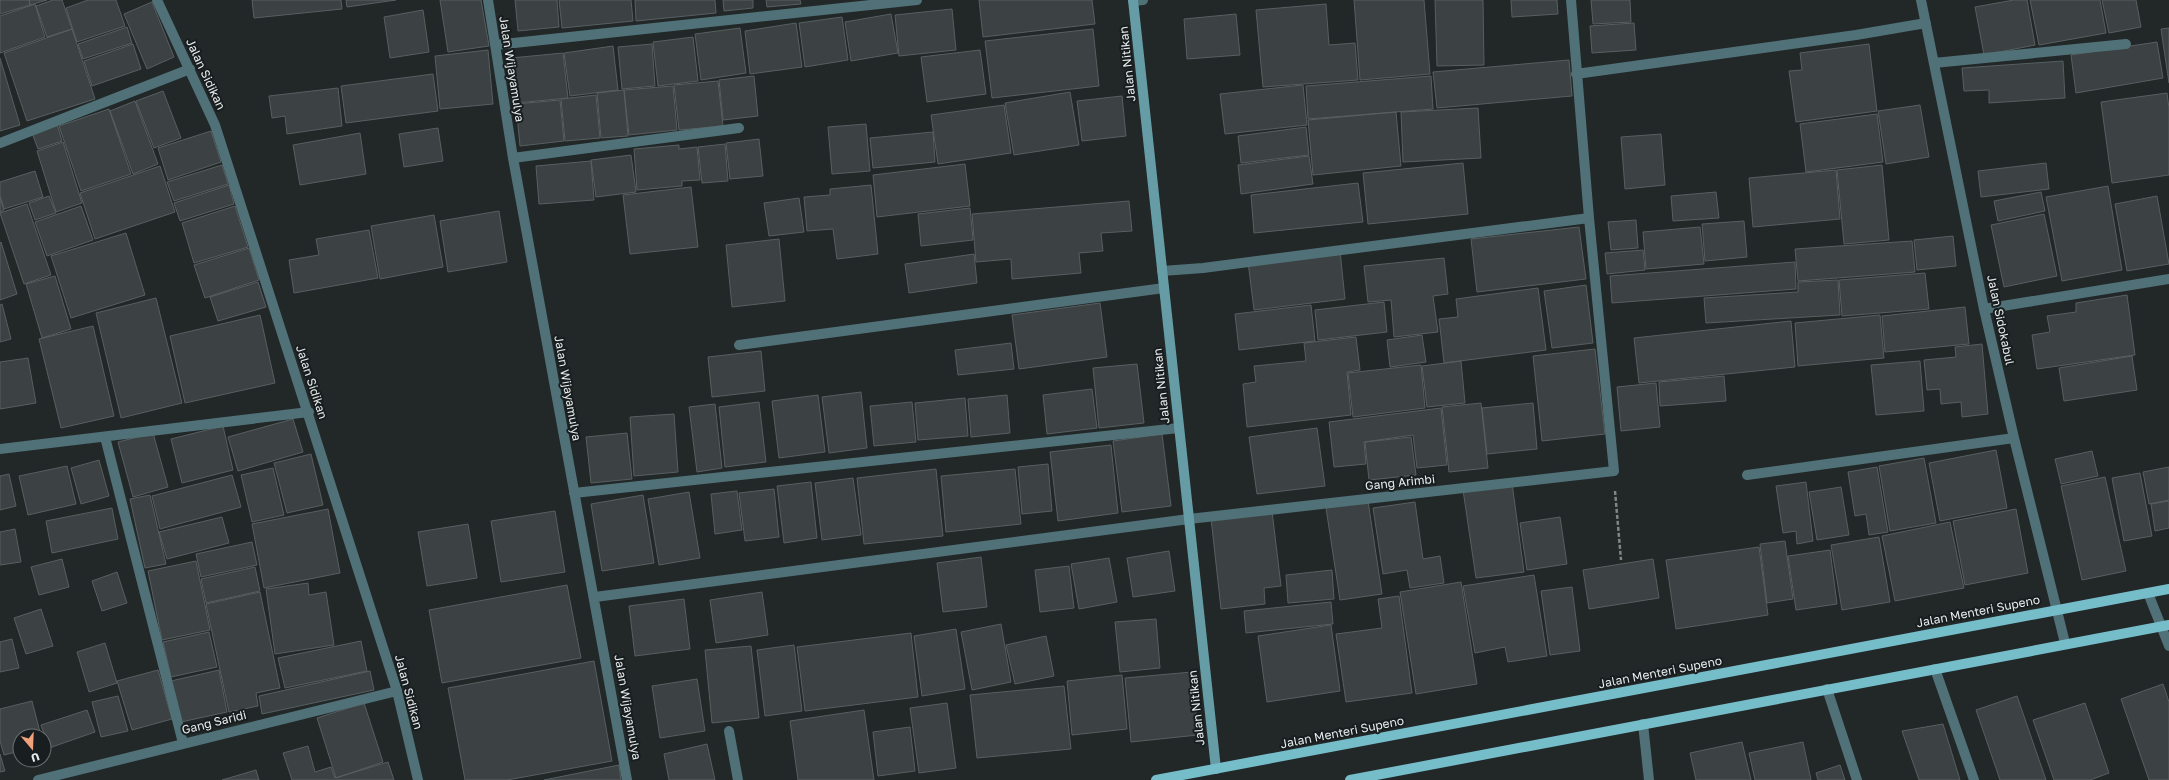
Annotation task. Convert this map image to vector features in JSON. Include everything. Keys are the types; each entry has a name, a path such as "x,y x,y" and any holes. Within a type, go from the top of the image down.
{"main road":[{"name":"Jalan Menteri Supeno","path":"1156,780 2169,589"},
{"path":"1350,780 2166,626"}],"street":[{"name":"Jalan Sidikan","path":"157,0 215,125 309,412 397,691 418,780"},
{"name":"Jalan Wijayamulya","path":"488,0 513,158 574,493 595,597 627,780"},
{"path":"495,45 917,0"},
{"name":"Jalan Nitikan","path":"1136,0 1162,271 1216,769"},
{"path":"1571,0 1589,218 1614,471"},
{"name":"Jalan Sidokabul","path":"1921,0 1984,309 2065,644"},
{"path":"1576,74 1856,35 1926,23"},
{"path":"1934,63 2126,44"},
{"path":"0,143 190,69"},
{"path":"513,158 739,128"},
{"path":"1162,271 1203,268 1589,218"},
{"path":"1984,309 2169,279"},
{"path":"738,345 1164,288"},
{"path":"0,449 309,412"},
{"path":"574,493 1179,428"},
{"path":"105,437 183,743"},
{"path":"1747,475 2014,438"},
{"name":"Gang Arimbi","path":"595,597 1189,519 1614,471"},
{"path":"2148,593 2166,626 2169,646"},
{"path":"1935,669 1974,780"},
{"path":"1828,689 1857,780"},
{"name":"Gang Saridi","path":"38,780 397,691"},
{"path":"1643,724 1650,780"},
{"path":"729,731 738,780"}],"path":[{"path":"1614,471 1622,560"}],"building":[{"path":"0,0 29,0 30,5 0,14"},
{"path":"29,0 47,0 30,5"},
{"path":"53,0 62,0 72,29 47,37 36,6"},
{"path":"88,0 116,0 125,26 77,42 66,8"},
{"path":"252,0 341,0 342,9 254,18"},
{"path":"346,0 396,0 347,7"},
{"path":"440,0 481,0 489,46 448,52"},
{"path":"515,0 557,0 559,27 518,31"},
{"path":"559,0 631,0 633,21 562,28"},
{"path":"635,0 715,0 716,13 636,21"},
{"path":"723,0 753,0 753,8 724,11"},
{"path":"766,0 800,0 801,4 767,7"},
{"path":"979,0 1092,0 1095,24 983,37"},
{"path":"1354,0 1424,0 1430,74 1360,80"},
{"path":"1435,0 1483,0 1484,65 1437,66"},
{"path":"1511,0 1557,0 1558,14 1512,17"},
{"path":"1591,0 1630,0 1631,22 1593,24"},
{"path":"2014,0 2027,0 2035,45 1984,55 1975,7"},
{"path":"2030,0 2100,0 2106,33 2039,45"},
{"path":"2102,0 2136,0 2141,27 2109,33"},
{"path":"152,2 174,57 147,69 124,14"},
{"path":"35,4 45,37 0,53 0,16"},
{"path":"1326,4 1329,45 1355,43 1358,80 1263,87 1256,10"},
{"path":"952,9 956,50 899,56 895,15"},
{"path":"423,10 429,52 390,58 384,17"},
{"path":"891,14 898,53 851,61 845,22"},
{"path":"1236,14 1240,55 1187,59 1184,19"},
{"path":"842,17 848,60 805,67 799,23"},
{"path":"796,23 802,67 750,74 745,31"},
{"path":"1634,23 1636,50 1592,53 1590,26"},
{"path":"127,27 132,43 83,59 78,44"},
{"path":"740,28 746,73 701,80 695,34"},
{"path":"2169,28 2169,83 2161,29"},
{"path":"72,29 95,99 27,121 4,53"},
{"path":"1093,29 1099,86 992,98 985,41"},
{"path":"693,37 698,81 658,86 653,42"},
{"path":"2157,42 2163,78 2076,93 2071,55"},
{"path":"133,44 141,69 92,86 84,61"},
{"path":"652,44 655,86 622,89 618,47"},
{"path":"1869,44 1877,111 1796,122 1789,71 1802,70 1800,53"},
{"path":"613,46 618,90 570,96 564,53"},
{"path":"488,50 493,104 440,109 435,56"},
{"path":"980,50 986,94 927,102 921,57"},
{"path":"563,53 568,98 516,103 511,58"},
{"path":"0,58 20,125 0,131"},
{"path":"1569,60 1572,96 1437,108 1433,72"},
{"path":"2063,61 2065,98 1989,103 1989,90 1964,91 1962,68"},
{"path":"433,74 438,111 346,123 341,86"},
{"path":"754,76 758,116 723,120 719,80"},
{"path":"1431,76 1433,109 1308,119 1306,86"},
{"path":"718,81 723,126 679,130 674,85"},
{"path":"1303,85 1307,125 1225,134 1220,94"},
{"path":"673,86 677,130 629,135 624,90"},
{"path":"338,88 342,126 287,134 285,116 272,118 269,96"},
{"path":"624,90 628,136 601,138 597,93"},
{"path":"163,91 181,138 154,148 136,101"},
{"path":"1070,92 1079,145 1014,155 1005,103"},
{"path":"2167,93 2169,108 2169,175 2112,183 2101,102"},
{"path":"596,95 600,138 565,141 561,99"},
{"path":"1122,96 1126,136 1082,141 1077,101"},
{"path":"560,100 564,141 520,146 516,104"},
{"path":"135,101 158,164 133,174 110,111"},
{"path":"1004,105 1011,153 938,164 931,115"},
{"path":"1920,105 1929,157 1886,164 1878,111"},
{"path":"1478,108 1481,158 1403,162 1401,112"},
{"path":"109,109 131,174 81,191 59,126"},
{"path":"1396,112 1401,166 1313,175 1308,120"},
{"path":"1877,114 1883,162 1806,172 1800,124"},
{"path":"57,124 62,141 38,149 32,133"},
{"path":"866,124 870,171 832,174 828,127"},
{"path":"1306,127 1309,155 1241,163 1238,136"},
{"path":"438,128 443,161 404,167 399,134"},
{"path":"211,131 221,162 168,180 158,148"},
{"path":"933,132 935,162 873,168 870,138"},
{"path":"360,133 366,174 300,185 293,145"},
{"path":"1661,134 1665,185 1625,189 1621,137"},
{"path":"759,139 763,176 730,179 726,143"},
{"path":"63,142 82,203 56,212 37,151"},
{"path":"725,144 728,181 702,183 698,147"},
{"path":"679,145 679,149 697,147 700,180 682,181 682,186 637,190 634,149"},
{"path":"631,155 636,192 596,197 591,160"},
{"path":"1309,156 1313,184 1241,194 1238,165"},
{"path":"591,161 594,200 539,204 536,166"},
{"path":"1463,163 1468,214 1368,224 1363,173"},
{"path":"2046,163 2049,189 1981,197 1978,171"},
{"path":"965,164 970,206 877,217 873,175"},
{"path":"222,165 228,184 174,201 167,182"},
{"path":"1882,165 1889,240 1844,244 1837,170"},
{"path":"160,166 175,212 95,239 80,193"},
{"path":"1836,170 1840,219 1753,227 1749,178"},
{"path":"35,171 43,197 4,209 0,195 0,182"},
{"path":"1358,183 1363,222 1254,233 1251,195"},
{"path":"229,185 234,204 180,221 174,203"},
{"path":"871,185 878,254 837,259 833,229 807,231 804,197 830,195 830,189"},
{"path":"2108,186 2122,270 2062,281 2046,197"},
{"path":"691,187 698,247 630,254 623,195"},
{"path":"1716,192 1719,218 1673,221 1671,196"},
{"path":"2041,192 2045,211 1998,221 1994,201"},
{"path":"49,196 56,213 35,220 29,203"},
{"path":"2157,196 2169,264 2127,271 2115,204"},
{"path":"0,198 4,210 0,212"},
{"path":"799,198 804,232 769,236 764,203"},
{"path":"1129,201 1132,231 1101,233 1103,251 1079,253 1081,273 1012,279 1011,259 976,262 972,214"},
{"path":"27,204 51,275 24,284 0,213"},
{"path":"81,206 93,240 47,256 35,222"},
{"path":"235,206 248,247 194,263 182,223"},
{"path":"970,208 973,240 921,246 918,214"},
{"path":"499,211 507,262 448,272 440,221"},
{"path":"2044,214 2057,276 2004,287 1991,225"},
{"path":"434,215 443,267 380,279 371,226"},
{"path":"1636,220 1638,248 1611,250 1608,222"},
{"path":"1744,221 1747,257 1705,261 1702,224"},
{"path":"1579,227 1586,279 1477,292 1471,239"},
{"path":"1700,227 1704,264 1646,269 1643,232"},
{"path":"369,230 378,278 294,293 289,260 319,255 316,239"},
{"path":"126,233 145,295 71,318 51,256"},
{"path":"1953,236 1956,266 1917,270 1914,240"},
{"path":"779,239 785,301 732,307 726,245"},
{"path":"1912,241 1915,272 1798,281 1795,249"},
{"path":"1,242 17,294 0,300 0,243"},
{"path":"249,248 259,280 205,298 194,265"},
{"path":"1643,250 1645,270 1607,274 1605,253"},
{"path":"1340,251 1345,299 1254,310 1248,262"},
{"path":"974,254 977,283 909,293 905,264"},
{"path":"1444,258 1448,294 1433,296 1438,332 1394,337 1391,300 1368,302 1364,266"},
{"path":"1795,262 1796,289 1612,303 1610,276"},
{"path":"1925,273 1929,309 1842,316 1839,280"},
{"path":"55,276 71,329 42,338 26,284"},
{"path":"1838,280 1840,315 1706,323 1704,298 1798,292 1798,282"},
{"path":"258,282 266,307 218,321 210,297"},
{"path":"1586,285 1593,343 1552,348 1544,291"},
{"path":"1538,288 1546,350 1444,363 1439,319 1458,317 1456,299"},
{"path":"2127,295 2135,355 2037,369 2032,335 2050,332 2047,316 2076,312 2076,303"},
{"path":"156,298 182,403 121,418 96,313"},
{"path":"1384,302 1387,332 1318,340 1315,310"},
{"path":"1100,303 1107,357 1019,369 1012,315"},
{"path":"2,304 11,339 0,342 0,305"},
{"path":"1311,305 1315,341 1239,350 1235,314"},
{"path":"1965,307 1969,344 1885,352 1882,316"},
{"path":"260,315 275,383 185,403 170,336"},
{"path":"1880,315 1884,358 1798,366 1795,323"},
{"path":"1791,321 1795,367 1639,383 1634,338"},
{"path":"93,326 114,416 61,428 39,339"},
{"path":"1422,335 1426,362 1390,367 1387,340"},
{"path":"1356,337 1360,370 1347,372 1351,415 1247,427 1243,384 1256,382 1254,366 1306,361 1304,343"},
{"path":"1011,343 1014,369 958,375 955,350"},
{"path":"1982,344 1988,414 1962,417 1961,402 1941,404 1940,389 1927,390 1924,360 1956,357 1955,347"},
{"path":"1595,349 1605,434 1542,441 1533,356"},
{"path":"761,351 765,391 712,397 708,357"},
{"path":"2132,356 2137,390 2064,401 2059,368"},
{"path":"28,358 36,403 0,409 0,362"},
{"path":"1461,361 1465,403 1427,407 1422,366"},
{"path":"1920,361 1924,411 1876,415 1871,365"},
{"path":"1137,364 1144,423 1099,428 1093,368"},
{"path":"1421,365 1425,408 1353,417 1348,373"},
{"path":"1724,376 1726,401 1660,406 1659,382"},
{"path":"1656,383 1660,427 1621,431 1617,387"},
{"path":"1092,389 1097,428 1047,434 1043,395"},
{"path":"861,392 867,448 829,453 822,397"},
{"path":"818,395 825,452 779,458 772,401"},
{"path":"1007,395 1010,433 971,437 968,399"},
{"path":"965,398 968,436 918,440 915,403"},
{"path":"759,402 766,462 725,467 719,407"},
{"path":"912,402 916,442 874,446 870,406"},
{"path":"1481,403 1488,468 1449,472 1442,407"},
{"path":"1533,403 1537,449 1487,454 1482,408"},
{"path":"715,404 722,468 697,472 689,407"},
{"path":"1441,408 1447,465 1417,468 1413,435 1364,442 1366,464 1334,467 1329,422"},
{"path":"674,414 678,472 634,476 630,417"},
{"path":"293,419 303,452 238,471 228,437"},
{"path":"223,426 233,470 182,483 171,439"},
{"path":"1317,428 1325,486 1257,494 1249,437"},
{"path":"153,433 168,487 133,497 118,442"},
{"path":"627,433 632,479 591,483 586,437"},
{"path":"1162,434 1171,506 1122,512 1113,441"},
{"path":"1411,437 1416,475 1369,480 1365,442"},
{"path":"1111,445 1118,513 1058,521 1050,452"},
{"path":"1996,450 2007,508 1940,521 1929,463"},
{"path":"2092,451 2098,476 2061,484 2055,459"},
{"path":"311,454 323,505 287,513 274,463"},
{"path":"1924,458 1936,523 1890,531 1879,466"},
{"path":"99,460 109,496 81,504 71,468"},
{"path":"1048,464 1052,511 1022,514 1018,467"},
{"path":"67,466 76,504 28,515 19,476"},
{"path":"1877,467 1888,532 1869,535 1866,514 1855,516 1848,472"},
{"path":"2169,467 2169,500 2149,504 2143,472"},
{"path":"273,468 284,515 252,522 241,475"},
{"path":"936,469 943,536 864,544 857,478"},
{"path":"1015,469 1021,524 946,532 941,476"},
{"path":"2140,473 2152,536 2124,541 2112,478"},
{"path":"9,474 16,506 0,510 0,476"},
{"path":"232,475 241,507 160,529 152,496"},
{"path":"2105,477 2126,571 2082,580 2061,486"},
{"path":"853,478 861,535 822,540 815,483"},
{"path":"811,482 817,538 784,543 777,486"},
{"path":"1806,482 1813,541 1797,544 1796,531 1783,533 1776,486"},
{"path":"1512,483 1524,572 1476,578 1463,490"},
{"path":"1841,487 1849,535 1817,540 1809,492"},
{"path":"774,489 779,537 745,541 739,493"},
{"path":"737,491 742,530 715,534 711,494"},
{"path":"689,492 700,558 659,565 648,499"},
{"path":"150,495 166,564 145,568 130,499"},
{"path":"643,495 654,563 602,571 591,504"},
{"path":"1368,501 1382,594 1340,600 1326,508"},
{"path":"2169,501 2169,528 2155,531 2151,504"},
{"path":"1415,502 1423,559 1440,556 1444,583 1410,588 1407,570 1383,574 1373,508"},
{"path":"112,508 118,539 52,553 46,521"},
{"path":"328,509 340,573 264,588 252,524"},
{"path":"2016,509 2028,573 1965,585 1953,521"},
{"path":"555,511 565,572 501,582 491,521"},
{"path":"1272,511 1281,586 1264,588 1265,604 1221,609 1211,518"},
{"path":"222,517 229,543 167,559 159,532"},
{"path":"1560,517 1567,564 1527,570 1520,523"},
{"path":"1950,522 1964,588 1895,601 1882,536"},
{"path":"468,524 477,578 427,586 418,532"},
{"path":"15,529 21,562 0,565 0,532"},
{"path":"1879,537 1890,602 1842,610 1831,545"},
{"path":"1785,541 1793,599 1767,603 1760,544"},
{"path":"252,542 257,565 201,577 196,554"},
{"path":"1759,547 1768,615 1676,629 1666,560"},
{"path":"1830,550 1837,604 1796,610 1788,556"},
{"path":"1169,551 1175,591 1133,597 1127,558"},
{"path":"981,557 987,607 943,612 937,563"},
{"path":"1109,558 1117,602 1079,609 1071,564"},
{"path":"62,559 69,587 39,595 31,567"},
{"path":"1653,559 1659,598 1589,609 1583,570"},
{"path":"196,561 210,630 162,640 148,571"},
{"path":"1069,566 1074,608 1040,612 1035,570"},
{"path":"255,567 260,591 206,603 201,579"},
{"path":"1332,570 1334,599 1288,603 1286,575"},
{"path":"117,572 127,603 102,611 92,581"},
{"path":"1534,575 1547,656 1508,662 1505,647 1475,653 1463,586"},
{"path":"1461,582 1477,684 1416,694 1400,592"},
{"path":"308,583 309,595 326,592 334,645 275,654 266,589"},
{"path":"567,585 581,658 442,683 429,610"},
{"path":"1572,587 1580,651 1550,655 1541,591"},
{"path":"260,592 280,688 256,693 258,706 229,712 206,604"},
{"path":"762,592 768,635 716,643 710,600"},
{"path":"1399,596 1412,693 1346,702 1336,634 1382,628 1378,599"},
{"path":"684,599 690,649 635,656 629,606"},
{"path":"1331,602 1333,624 1246,633 1244,611"},
{"path":"41,609 53,646 26,654 14,618"},
{"path":"1156,619 1160,668 1120,672 1115,622"},
{"path":"1001,624 1011,682 972,690 961,632"},
{"path":"1331,625 1340,691 1267,702 1258,636"},
{"path":"956,629 965,689 922,696 914,636"},
{"path":"209,632 217,667 171,677 163,642"},
{"path":"911,633 918,697 805,711 797,647"},
{"path":"1046,636 1054,676 1015,684 1006,645"},
{"path":"12,639 19,668 0,672 0,642"},
{"path":"361,641 367,671 285,688 278,658"},
{"path":"105,643 117,683 89,692 77,652"},
{"path":"794,645 802,711 765,716 757,650"},
{"path":"751,646 759,718 712,723 705,650"},
{"path":"594,661 612,761 507,780 465,780 448,688"},
{"path":"158,670 172,719 132,730 117,681"},
{"path":"219,670 227,712 181,722 171,681"},
{"path":"370,671 374,690 262,714 259,696"},
{"path":"1192,672 1198,735 1131,742 1125,678"},
{"path":"1122,675 1127,729 1072,735 1067,681"},
{"path":"697,679 705,731 660,738 652,686"},
{"path":"2163,684 2169,702 2169,780 2149,780 2121,699"},
{"path":"1064,686 1071,749 977,758 970,695"},
{"path":"118,696 128,731 101,737 92,702"},
{"path":"2017,696 2046,780 2000,780 1976,710"},
{"path":"32,701 39,728 12,728 12,753 4,755 0,741 0,709"},
{"path":"364,703 383,762 336,778 317,718"},
{"path":"947,703 956,768 919,773 910,708"},
{"path":"2085,703 2109,773 2090,780 2054,780 2033,720"},
{"path":"87,710 95,732 52,747 52,728 42,728 41,725"},
{"path":"864,710 874,780 798,780 790,721"},
{"path":"1943,724 1960,780 1919,780 1902,731"},
{"path":"910,727 915,771 878,776 873,732"},
{"path":"1742,742 1751,780 1696,780 1690,753"},
{"path":"1803,742 1811,780 1755,780 1749,753"},
{"path":"707,744 715,780 669,780 664,754"},
{"path":"308,746 315,772 331,767 335,778 388,762 394,780 292,780 283,753"},
{"path":"0,754 5,771 0,772"},
{"path":"619,765 621,780 544,780"},
{"path":"1840,765 1845,780 1818,780 1816,773"},
{"path":"256,770 259,780 222,780"}]}
